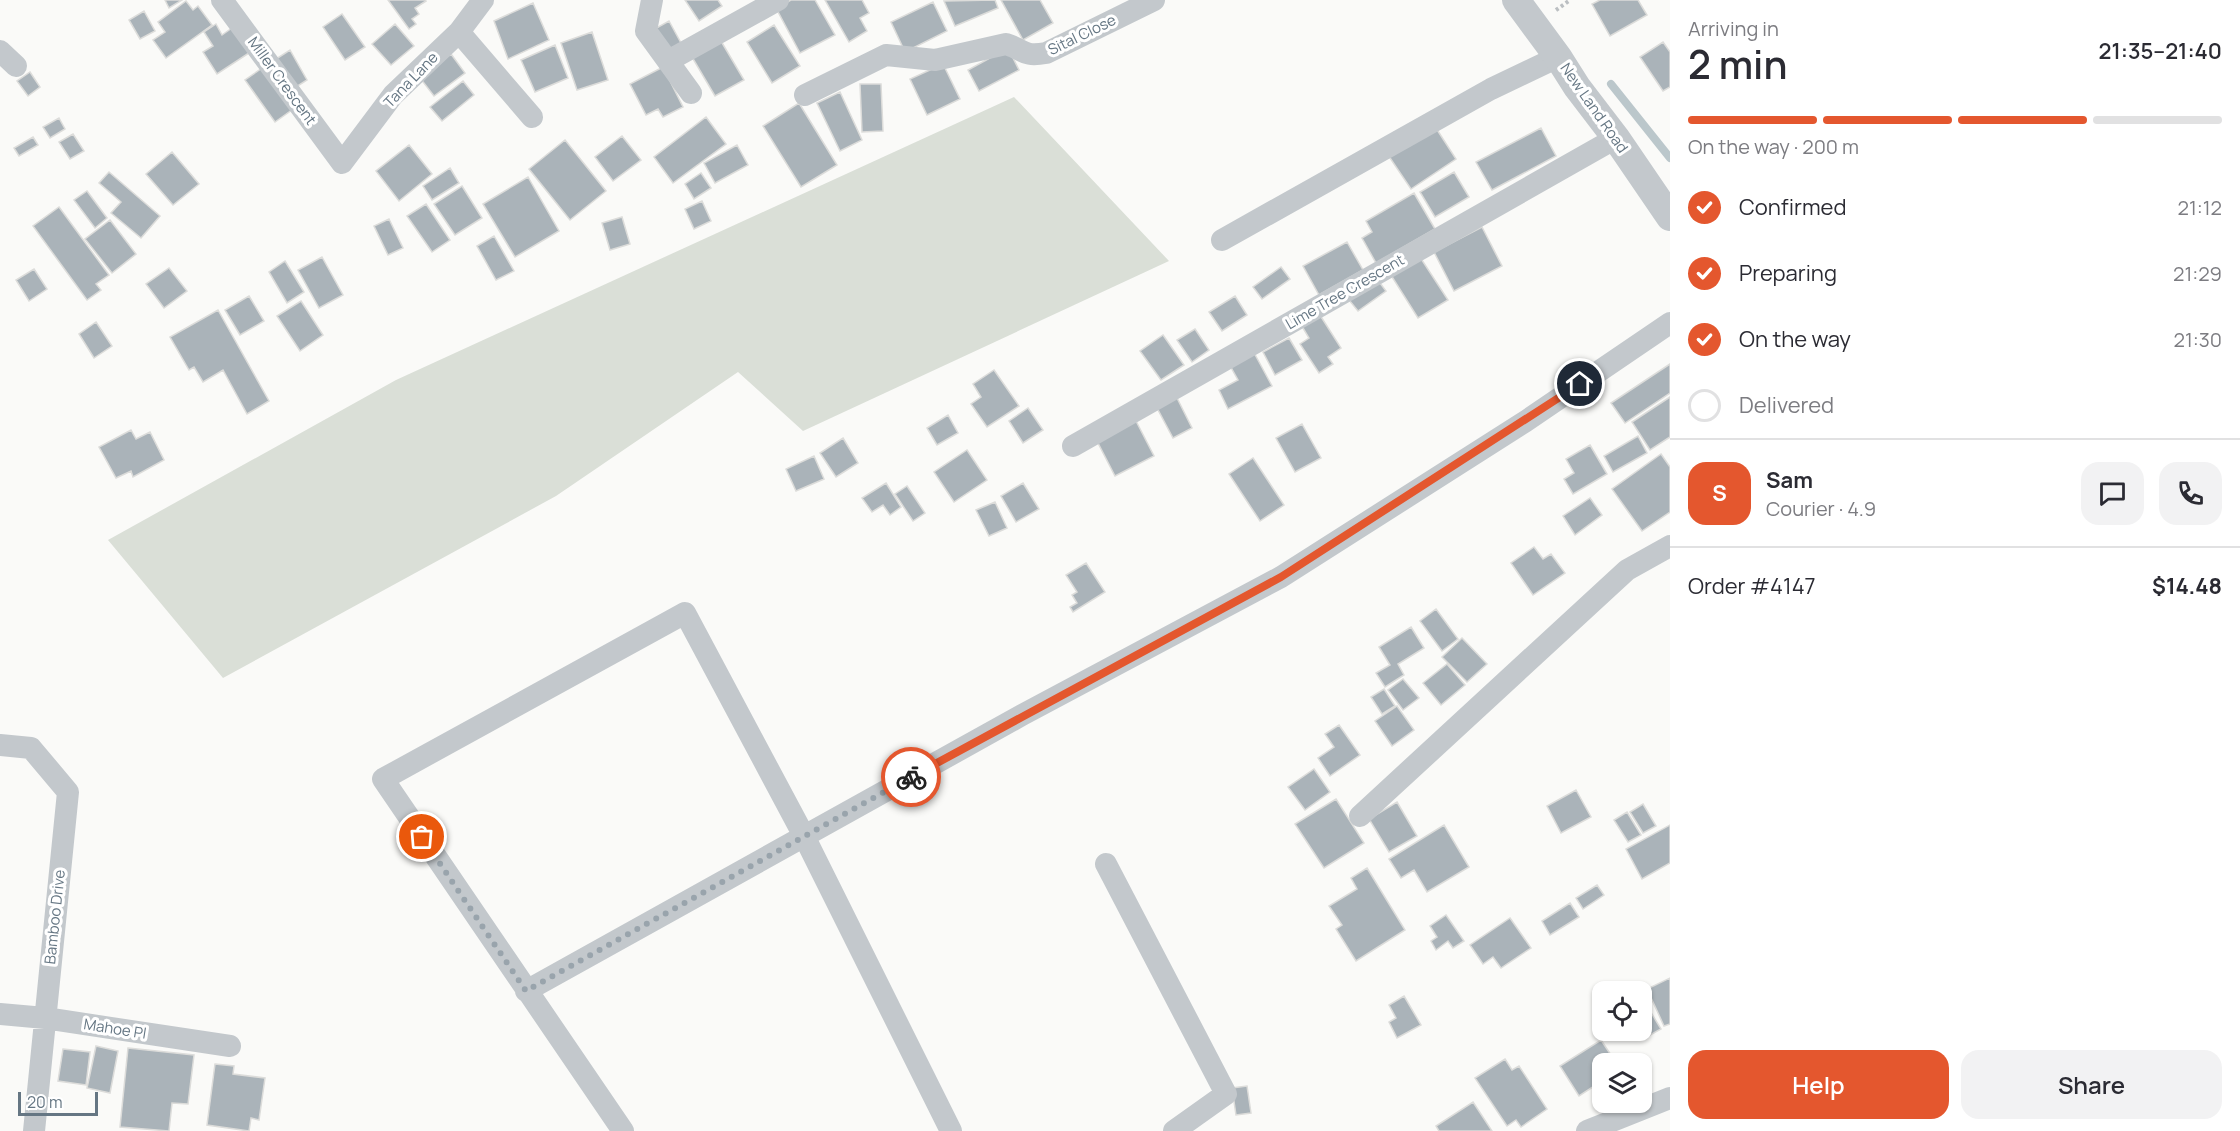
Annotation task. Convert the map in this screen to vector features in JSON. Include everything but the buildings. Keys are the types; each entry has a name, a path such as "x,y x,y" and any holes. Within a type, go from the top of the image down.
{"street":[{"name":"Miller Crescent","path":"222,0 342,163"},
{"name":"Tana Lane","path":"342,163 393,95 459,32 483,0"},
{"path":"652,0 646,31 692,93"},
{"path":"668,61 778,0"},
{"name":"Sital Close","path":"805,95 886,55 935,60 1005,44 1015,46 1023,54 1032,56 1046,53 1154,0"},
{"name":"New Land Road","path":"1516,0 1670,217"},
{"path":"459,32 532,117"},
{"path":"1222,240 1491,89 1558,57"},
{"name":"Lime Tree Crescent","path":"1073,446 1616,138"},
{"path":"526,991 1012,721 1281,577 1526,421 1670,323"},
{"path":"1360,816 1628,570 1670,546"},
{"path":"623,1131 383,779 685,613 804,836 951,1131"},
{"name":"Bamboo Drive","path":"0,745 31,748 68,792 34,1131"},
{"path":"1106,864 1226,1094 1174,1131"},
{"name":"Mahoe Pl","path":"0,1014 45,1018 230,1046"},
{"path":"1587,1131 1670,1098"}],"shaded area":[{"path":"1014,97 1169,261 803,431 738,372 556,496 223,678 108,540 396,380"}],"waterway":[{"path":"1611,84 1670,158"}],"way so far":[{"path":"422,837 526,991 911,777"}],"route":[{"path":"911,777 1281,577 1580,384"}]}
